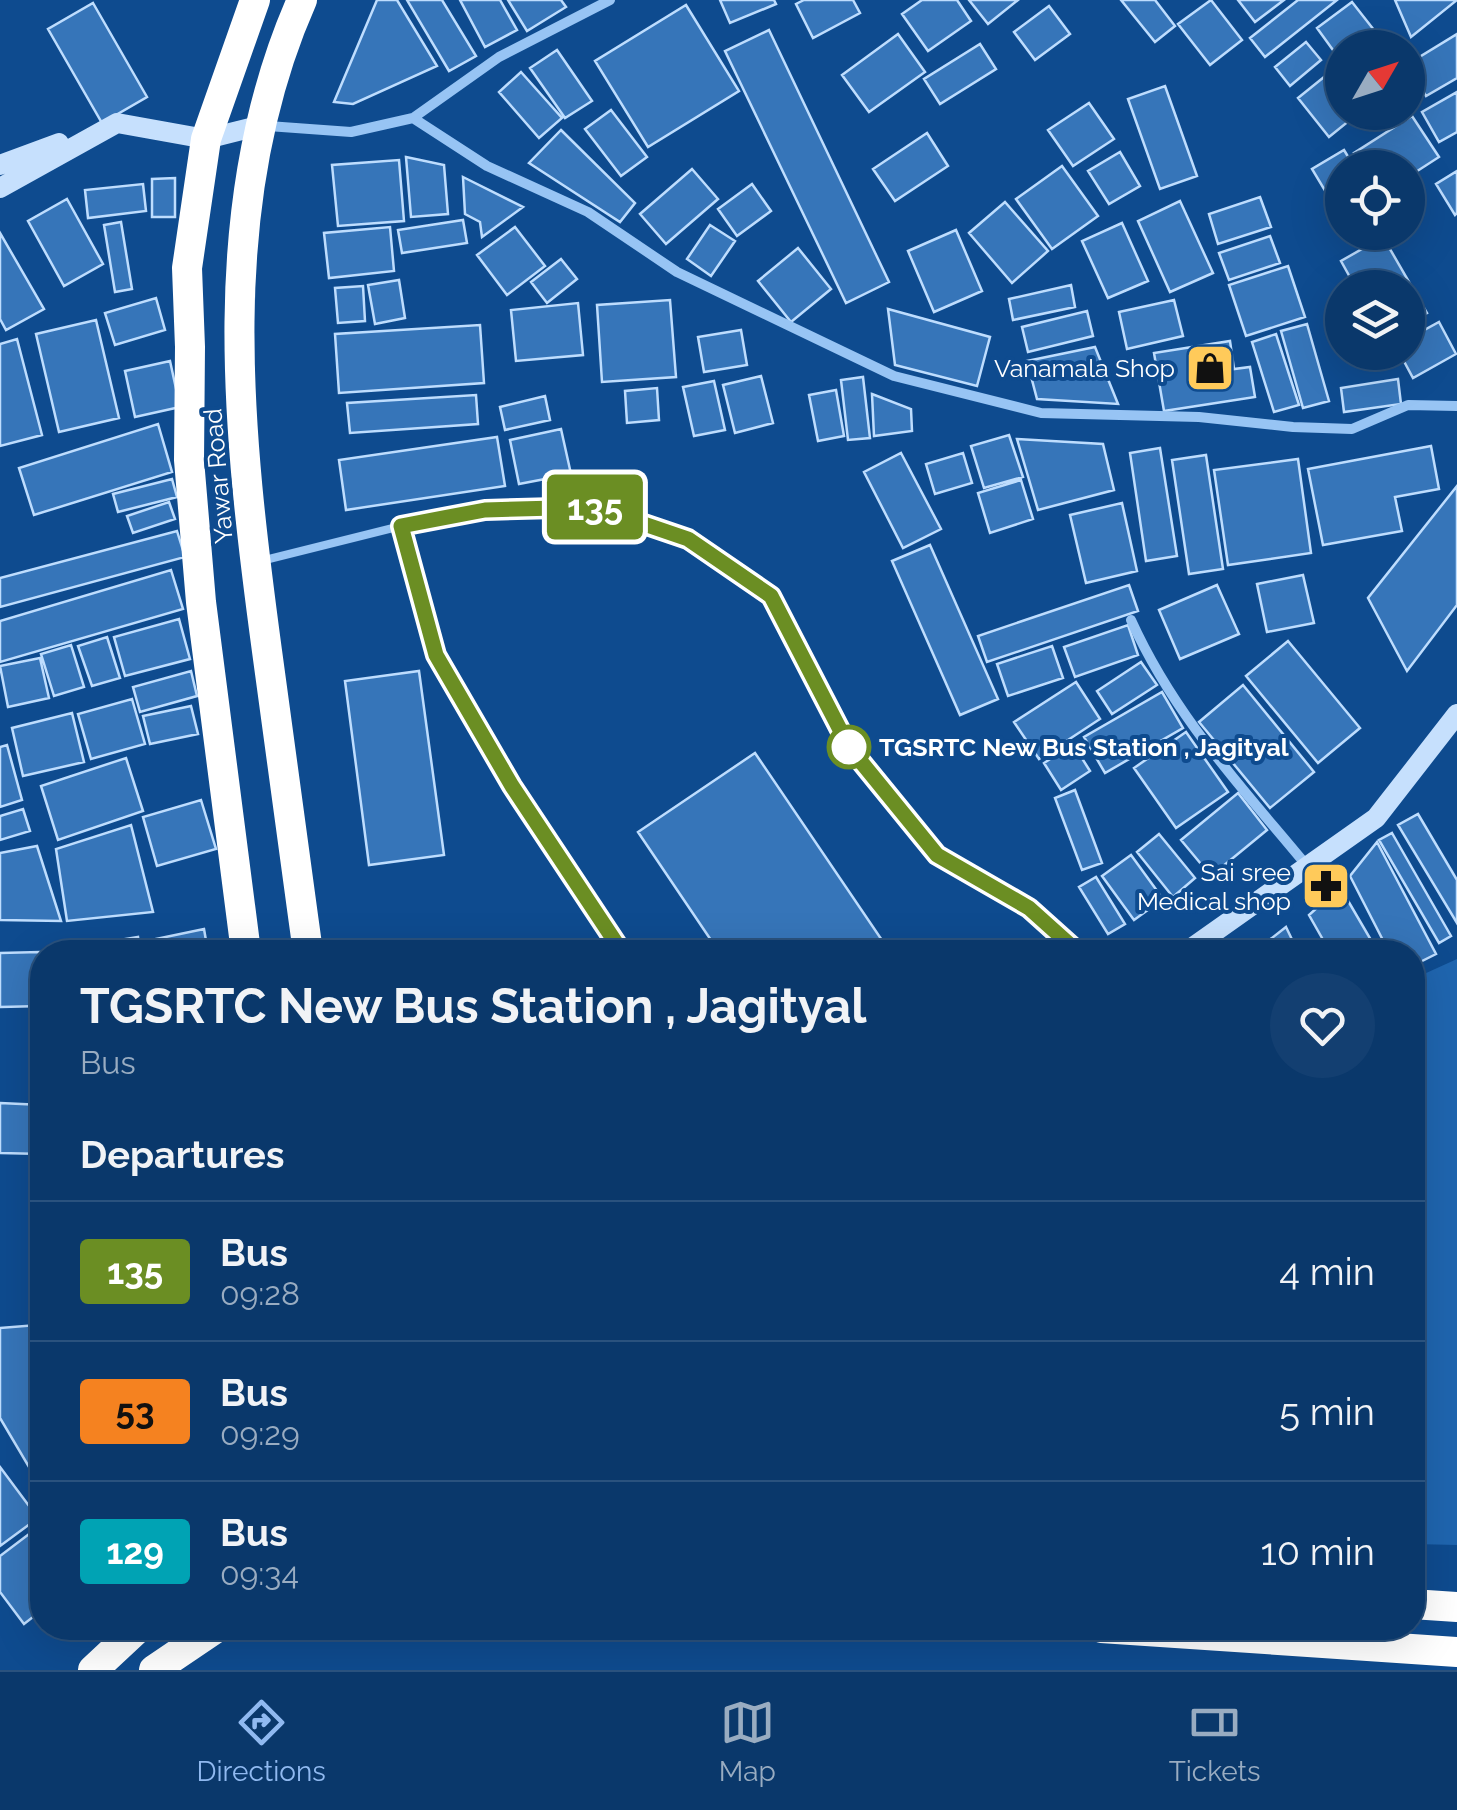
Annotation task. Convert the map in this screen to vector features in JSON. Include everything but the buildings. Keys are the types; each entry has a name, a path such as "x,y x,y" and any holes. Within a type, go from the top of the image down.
{"highway":[{"path":"244,940 201,602 189,460 187,268 206,139 255,0"},
{"name":"Yawar Road","path":"302,0 285,38 246,199 239,318 242,430 255,562 306,940"},
{"path":"1425,1605 1457,1607"},
{"path":"93,1670 125,1640"},
{"path":"154,1670 198,1640"},
{"path":"1279,1640 1457,1652"}],"street":[{"path":"0,165 117,122 206,139 262,125 351,132 413,118 499,57 610,0"},
{"path":"413,118 486,166 588,212 677,272 894,376 1041,413 1200,417 1293,427 1352,429 1408,405 1457,406"},
{"path":"0,188 117,122"},
{"path":"1131,620 1147,656 1191,727 1307,866"},
{"path":"1203,940 1376,818 1457,714"}],"lane":[{"path":"255,562 485,510 594,507 688,539 771,596 849,747 937,855 1029,908 1065,940"},
{"path":"401,526 436,655 512,786 614,940"}],"shaded area":[{"path":"1457,959 1457,1545 1425,1544 1425,974"}],"bus line":[{"name":"135","path":"614,940 512,786 436,655 401,526 485,510 594,507 688,539 771,596 849,747 937,855 1029,908 1065,940"}],"place":[{"name":"Vanamala Shop","path":"1210,368"},
{"name":"TGSRTC New Bus Station , Jagityal","path":"849,747"},
{"name":"Sai sree Medical shop","path":"1326,886"}]}
